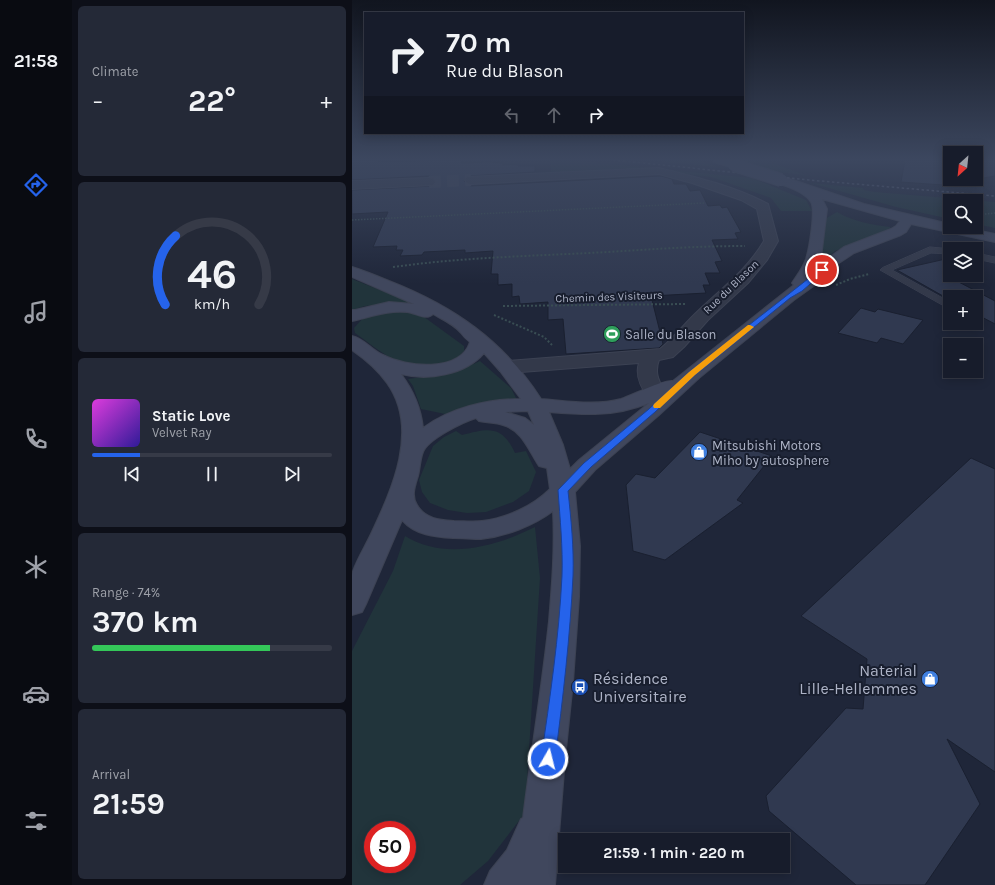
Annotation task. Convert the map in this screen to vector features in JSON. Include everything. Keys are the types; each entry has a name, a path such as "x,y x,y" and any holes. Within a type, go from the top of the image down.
{"main road":[{"path":"788,297 802,280 813,262 820,209 818,201"},
{"path":"842,201 857,206 943,222"},
{"path":"855,201 995,239"},
{"path":"819,220 823,215 832,211 857,206 896,213"},
{"path":"401,494 405,508 417,521 430,527 463,530 488,528 516,521 546,505 588,465 692,374 843,254 896,232 903,226 896,213"},
{"path":"983,230 995,232"},
{"path":"870,243 916,236 955,236 995,239"},
{"path":"352,272 414,297 435,308 458,322 480,340 507,368 535,405 551,442 562,490 567,536 567,575 559,681 535,885"},
{"path":"352,316 387,307 414,308 427,312 456,326 480,340"},
{"path":"352,341 377,359 391,366 419,371 454,365 469,357 480,346 480,340"},
{"path":"352,604 401,494 412,450 412,428 407,402 396,381 377,359"},
{"path":"412,450 427,434 460,415 485,409 535,405 574,409 604,408 632,402 656,393 692,374"},
{"path":"412,450 445,428 466,420 488,417 512,420 526,428 531,434 562,490"},
{"path":"504,885 521,864 543,809"}],"street":[{"path":"754,201 760,204 765,210 771,241 769,246"},
{"name":"Rue du Blason","path":"507,368 652,356 666,353 672,349 699,320 749,273 769,246"},
{"path":"352,348 377,359"},
{"path":"652,356 646,368 646,374 656,393"}],"lane":[{"path":"943,250 930,250 885,270 943,302"},
{"path":"983,257 995,260"}],"path":[{"path":"352,220 707,202"},
{"path":"983,214 995,213"},
{"path":"393,267 433,261 547,254 708,246 769,246"},
{"name":"Chemin des Visiteurs","path":"503,306 549,307 629,303 716,304"},
{"path":"494,315 544,336 558,350 560,363"}],"shaded area":[{"path":"774,201 807,201 812,211 781,211"},
{"path":"876,201 943,201 943,217 896,207"},
{"path":"983,201 995,202 995,228 983,225"},
{"path":"837,212 857,221 891,227 882,234 835,251 825,260 820,259 825,219"},
{"path":"352,279 413,303 365,306 352,310"},
{"path":"401,309 420,314 464,346 464,351 454,360 441,365 412,365 388,356 355,333 354,328 364,317"},
{"path":"480,361 511,388 517,400 450,415 421,409 413,386 408,379 456,372"},
{"path":"487,430 494,431 505,437 515,453 526,451 536,472 529,491 513,502 486,512 467,513 448,510 430,503 422,492 419,480 433,446 444,437 456,431 462,435"},
{"path":"535,527 540,578 525,813 488,861 460,885 352,885 352,651 393,571 405,536 421,544 437,548 454,549 488,545"}],"building":[{"path":"352,201 706,201 708,206 720,205 722,208 727,207 741,232 735,233 738,239 712,240 722,261 715,262 720,273 705,273 710,285 703,285 706,293 651,296 663,344 659,348 566,354 563,319 548,320 548,302 520,304 519,296 512,297 512,284 498,285 498,274 491,274 493,251 465,253 465,250 424,252 422,255 400,256 403,250 396,250 397,246 373,247 388,212 352,214"},
{"path":"943,260 943,282 959,282 974,290 943,290 943,296 897,270"},
{"path":"983,295 995,301 995,324 983,318"},
{"path":"861,308 875,312 878,309 923,320 903,344 881,338 877,343 838,333"},
{"path":"700,432 772,456 737,500 743,503 665,560 633,551 626,485 636,474 655,478"},
{"name":"Naterial Lille-Hellemmes","path":"971,458 995,469 995,772 947,739 980,804 925,885 856,885 769,811 766,796 846,708 863,709 867,659 801,616"}],"slow traffic":[{"path":"657,406 692,374 750,327"}],"place":[{"name":"Salle du Blason","path":"612,334"},
{"name":"Mitsubishi Motors Miho by autosphere","path":"699,452"},
{"name":"Naterial Lille-Hellemmes","path":"930,679"},
{"name":"Résidence Universitaire","path":"580,687"}],"route":[{"path":"548,759 559,681 567,575 567,536 562,490 598,456 692,374 809,282 822,270"}]}
